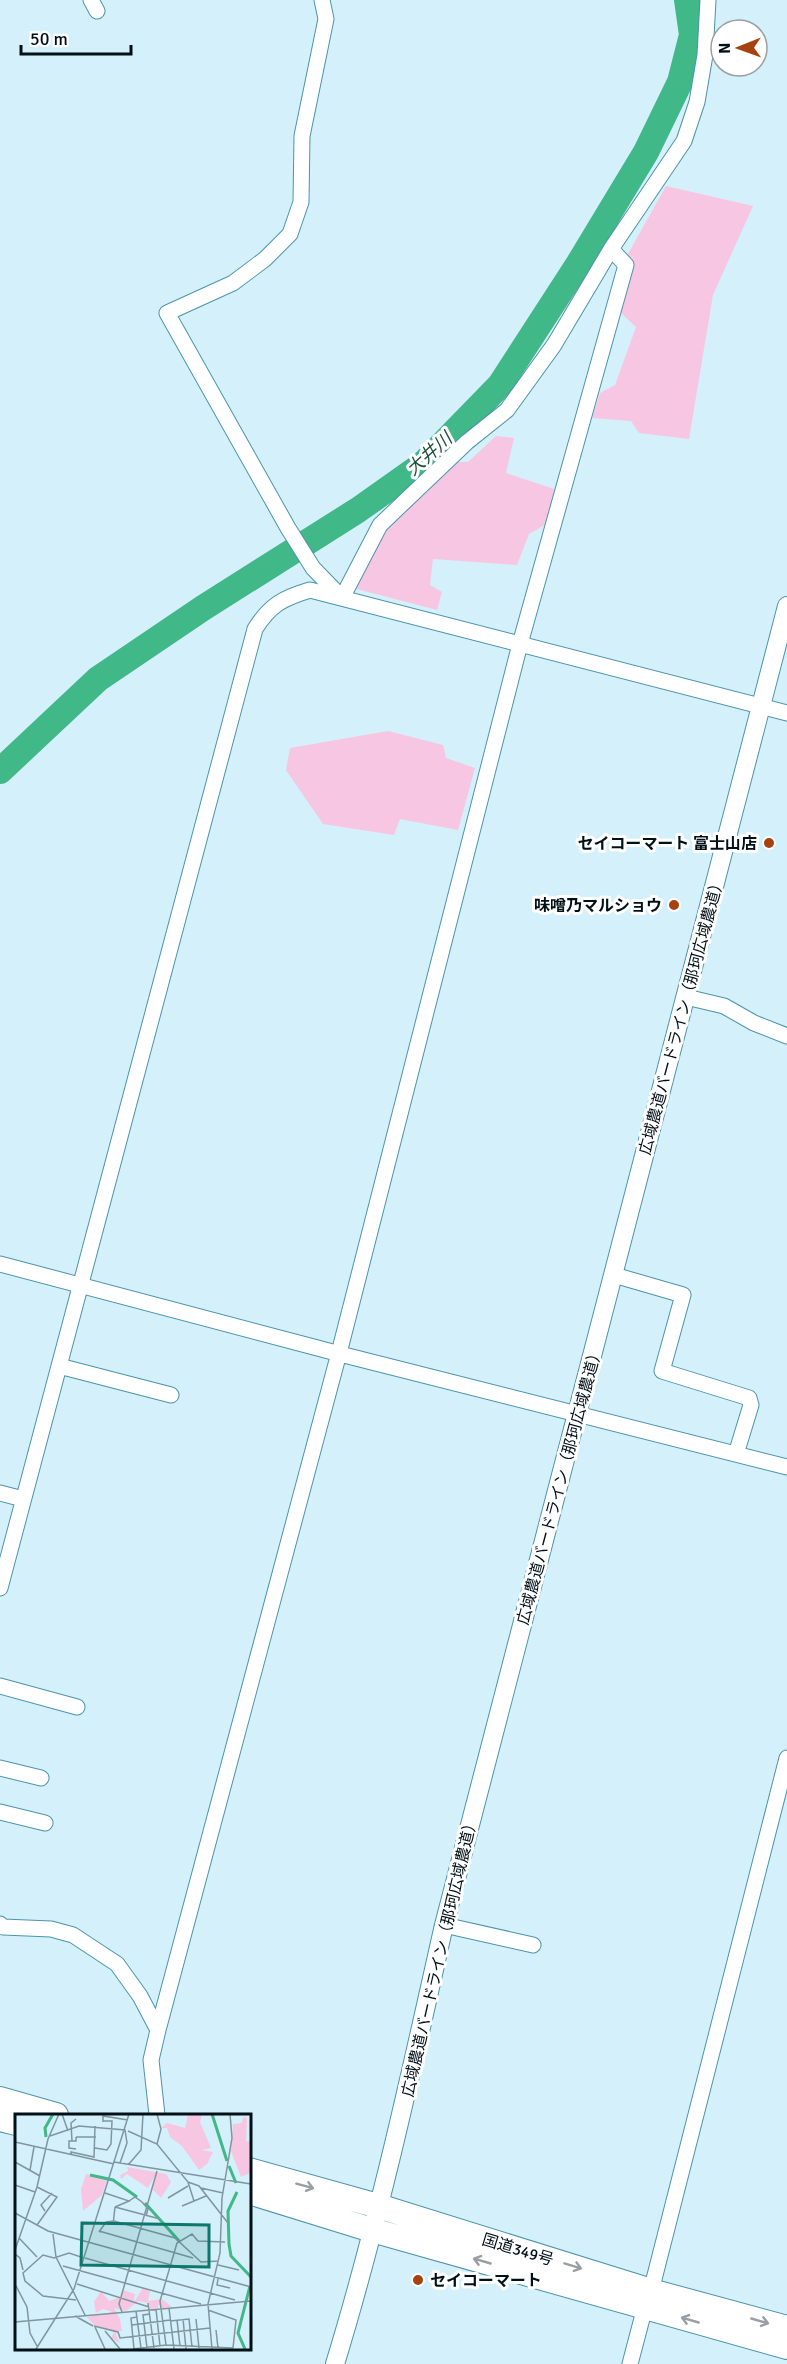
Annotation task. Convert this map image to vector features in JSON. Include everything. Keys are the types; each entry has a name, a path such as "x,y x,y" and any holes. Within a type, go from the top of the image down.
{"highway":[{"path":"0,2099 52,2114"},
{"path":"0,2118 15,2123"},
{"name":"国道349号","path":"250,2170 378,2206 787,2347"},
{"name":"国道349号","path":"250,2192 372,2230 648,2299 787,2328"}],"street":[{"path":"322,0 326,19 302,136 301,202 290,234 265,259 233,283 167,313 288,528 313,568 342,598"},
{"path":"342,598 380,525 467,442 507,410 554,345 610,249 684,141 697,102 703,67 708,0"},
{"path":"157,2114 151,2060 158,2030 339,1353 339,1344 520,644 626,265 610,249"},
{"path":"0,1588 255,629 266,612 291,596 310,590 787,713"},
{"name":"広域農道バードライン（那珂広域農道）","path":"335,2364 402,2114 444,1925 787,606"},
{"path":"686,997 724,1006 754,1023 787,1036"},
{"path":"0,1264 787,1467"},
{"path":"614,1275 683,1295 662,1371 749,1398 751,1405 736,1454"},
{"path":"59,1366 171,1395"},
{"path":"0,1493 23,1499"},
{"path":"0,1686 76,1707"},
{"path":"630,2364 787,1758"},
{"path":"0,1768 41,1778"},
{"path":"0,1812 45,1823"},
{"path":"0,1924 3,1927 51,1929 73,1935 117,1964 140,1996 158,2030"},
{"path":"444,1925 533,1945"}],"shaded area":[{"path":"666,186 753,206 713,295 689,439 639,433 631,421 592,418 600,393 615,385 636,327 621,313 615,277"},
{"path":"496,436 514,438 506,473 554,489 548,523 529,534 517,565 433,559 430,585 442,592 437,610 353,588 384,529 455,462 468,462"},
{"path":"388,731 443,745 446,758 475,768 458,830 400,819 394,835 323,824 286,770 290,748"}],"waterway":[{"name":"大井川","path":"0,771 98,679 203,608 358,510 423,464 500,385 579,263 646,152 680,82 692,35 687,0"}],"place":[{"name":"セイコーマート 富士山店","path":"769,843"},
{"name":"味噌乃マルショウ","path":"674,905"},
{"name":"セイコーマート","path":"418,2280"}]}
